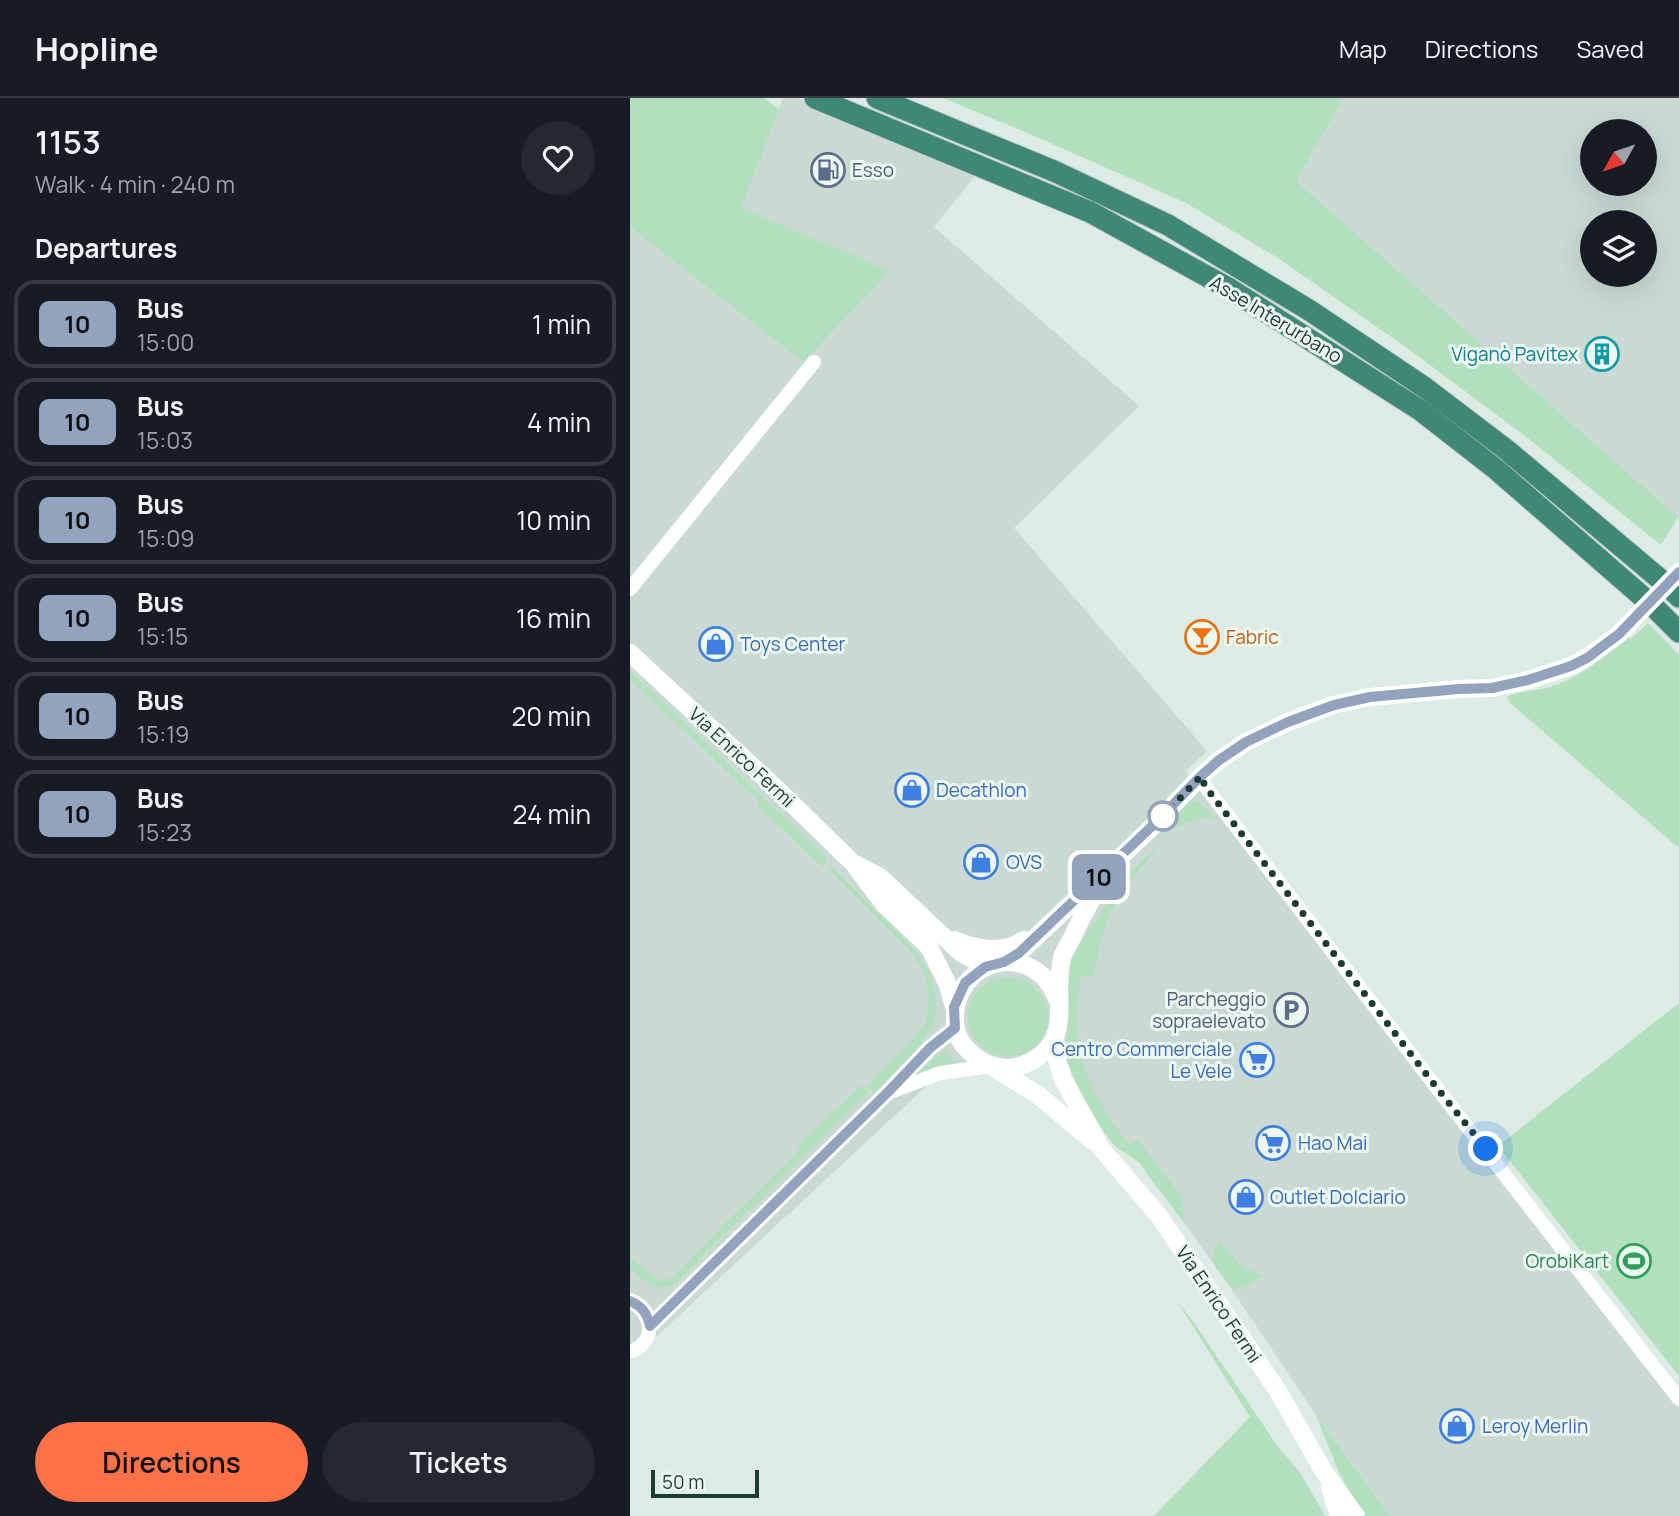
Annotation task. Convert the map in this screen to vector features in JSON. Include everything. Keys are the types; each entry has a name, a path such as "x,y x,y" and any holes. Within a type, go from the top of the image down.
{"highway":[{"name":"Asse Interurbano","path":"815,98 1090,212 1253,304 1420,410 1497,470 1652,605 1679,632"},
{"name":"Asse Interurbano","path":"877,98 1056,172 1168,225 1309,310 1423,387 1508,451 1679,597"}],"street":[{"path":"630,589 814,362"},
{"path":"991,1066 975,1058 963,1045 955,1028 954,1007 965,983 985,967 1004,962 1019,953 1218,761 1246,742 1288,722 1334,705 1370,697 1492,688 1571,666 1587,658 1619,634 1679,572"},
{"name":"Via Enrico Fermi","path":"630,653 853,863 884,904 929,947 948,985 954,1007"},
{"path":"1201,776 1205,786 1679,1399"},
{"name":"Via Enrico Fermi","path":"853,863 880,877 961,953 985,967"},
{"path":"888,1092 940,1073 1029,1064 1044,1053 1055,1037 1060,1021 1062,958 1112,864"},
{"path":"942,936 988,949 1009,948 1040,932"},
{"path":"1004,962 1022,964 1039,973 1051,986 1059,1003"},
{"path":"650,1326 930,1048 955,1028"},
{"name":"Via Enrico Fermi","path":"1055,1037 1057,1060 1063,1079 1100,1147"},
{"name":"Via Enrico Fermi","path":"991,1066 1038,1095 1100,1147 1159,1216 1278,1391 1324,1472 1356,1516"},
{"path":"630,1301 644,1310 650,1326 646,1340 630,1352"},
{"name":"Via Enrico Fermi","path":"1324,1472 1339,1516"}],"shaded area":[{"path":"783,98 799,98 978,172 934,227 1139,406 1014,528 1207,751 1186,771 1679,1407 1679,1516 1390,1516 1140,1163 1115,1146 1105,1133 1082,1095 1066,1060 932,1081 630,1361 630,227 803,362 741,208"},
{"name":"Viganò Pavitex","path":"1344,98 1679,98 1679,518 1296,181"}],"green space":[{"path":"630,98 764,98 779,110 741,208 890,271 803,362 630,227"},
{"path":"943,98 1344,98 1296,181 1678,517 1661,545 1524,435 1407,348 1278,258 1186,203"},
{"path":"1648,623 1679,655 1679,848 1510,703 1507,697 1550,687 1581,673 1627,636 1631,639"},
{"path":"630,671 828,859 823,867 759,807 759,801 630,680"},
{"path":"1188,801 1198,801 1216,819 1188,822 1162,834 1158,829"},
{"path":"1160,845 1126,887 1111,912 1100,943 1094,976 1081,975 1078,1034 1084,1066 1100,1101 1129,1145 1138,1140 1183,1198 1180,1200 1183,1204 1182,1220 1140,1163 1115,1146 1105,1133 1074,1078 1067,1060 1066,1048 1070,1007 1066,994 1066,973 1079,945 1114,894 1136,867"},
{"path":"831,866 917,952 929,972 935,991 936,1011 933,1026 920,1045 874,1093 867,1086 925,1023 929,993 924,974 914,955 828,869"},
{"path":"1008,977 1023,980 1036,989 1045,1002 1048,1017 1045,1032 1036,1045 1023,1054 1008,1057 993,1054 980,1045 971,1032 968,1017 971,1002 980,989 993,980"},
{"name":"OrobiKart","path":"1679,1003 1679,1376 1498,1146"},
{"path":"946,1050 955,1062 908,1078"},
{"path":"862,1085 868,1093 675,1284 656,1286 630,1270 630,1259 661,1281 672,1278 801,1149 798,1145"},
{"path":"1220,1241 1241,1266 1262,1275 1242,1288 1228,1283 1216,1268 1213,1259 1213,1250"},
{"path":"1177,1301 1276,1444 1301,1474 1325,1516 1154,1516 1250,1417"},
{"path":"1316,1415 1390,1516 1362,1516 1337,1468"}],"bus line":[{"name":"10","path":"630,1301 644,1310 650,1326 930,1048 955,1028 954,1007 965,983 985,967 1004,962 1019,953 1222,758 1246,742 1288,722 1334,705 1370,697 1492,688 1571,666 1587,658 1619,634 1679,572"}],"place":[{"name":"Esso","path":"828,170"},
{"name":"Viganò Pavitex","path":"1602,354"},
{"name":"Fabric","path":"1202,637"},
{"name":"Toys Center","path":"716,644"},
{"name":"Decathlon","path":"912,790"},
{"name":"OVS","path":"981,862"},
{"name":"Parcheggio sopraelevato","path":"1291,1010"},
{"name":"Centro Commerciale Le Vele","path":"1257,1060"},
{"name":"Hao Mai","path":"1273,1143"},
{"name":"Outlet Dolciario","path":"1246,1197"},
{"name":"OrobiKart","path":"1634,1261"},
{"name":"Leroy Merlin","path":"1457,1426"}],"route":[{"path":"1163,816 1201,776 1205,786 1486,1149"}]}
